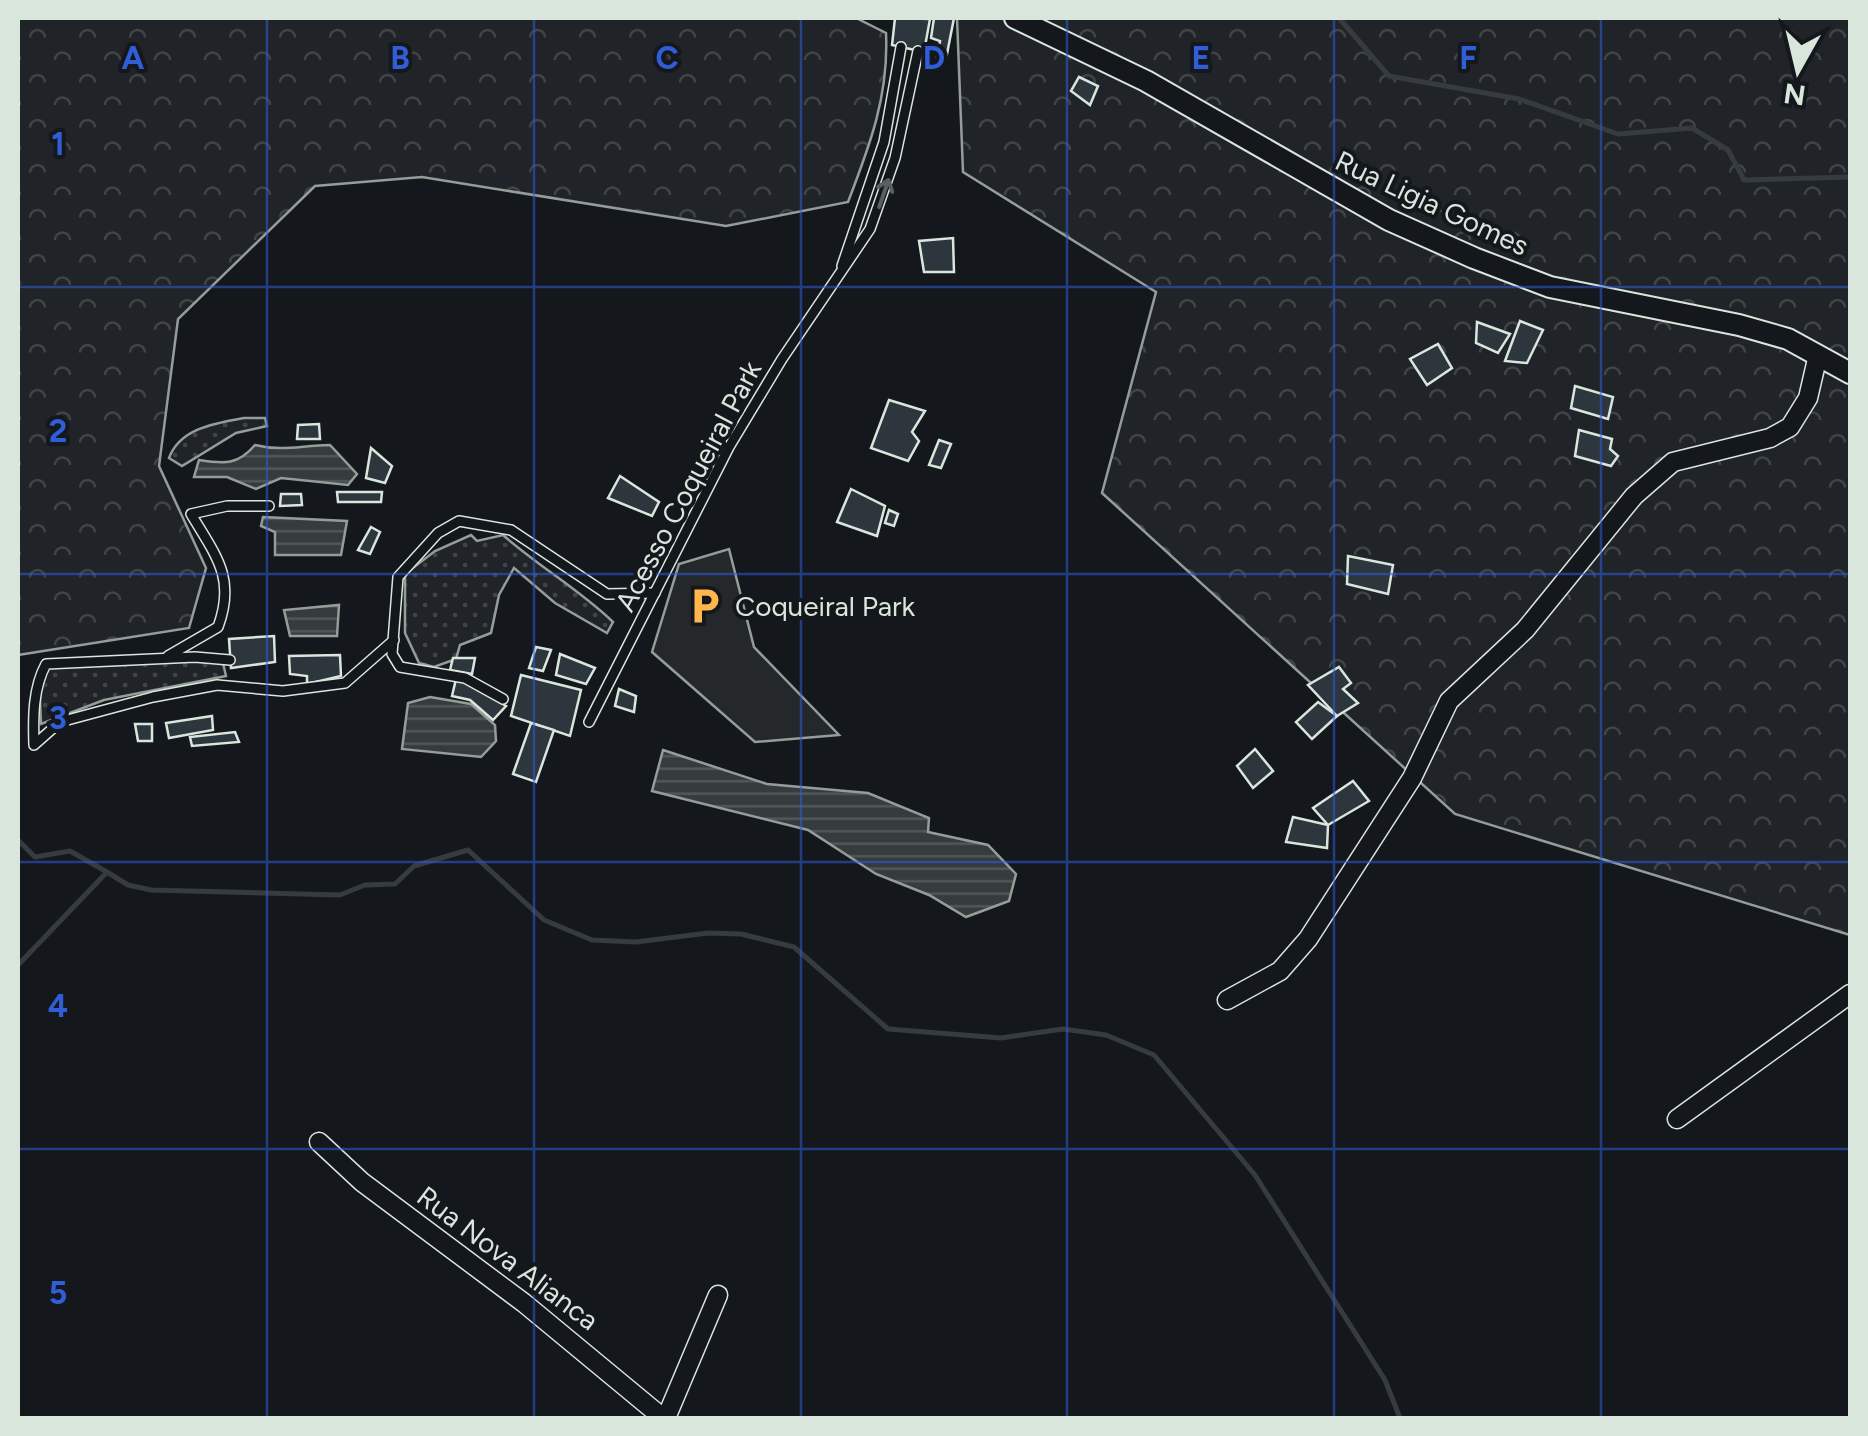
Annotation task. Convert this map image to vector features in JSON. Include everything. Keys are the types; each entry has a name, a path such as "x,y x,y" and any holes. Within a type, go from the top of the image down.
{"street":[{"name":"Rua Ligia Gomes","path":"1015,18 1146,81 1389,220 1474,258 1550,288 1740,325 1818,354 1850,373"},
{"path":"1227,1000 1280,971 1308,939 1384,825 1449,700 1525,630 1634,496 1673,462 1770,438 1790,427 1808,398 1818,354"},
{"path":"1676,1119 1850,994"},
{"name":"Rua Nova Alianca","path":"320,1142 362,1182 524,1303 665,1418"},
{"path":"665,1418 718,1295"}],"lane":[{"name":"Acesso Coqueiral Park","path":"838,278 884,142 901,47"},
{"name":"Acesso Coqueiral Park","path":"589,722 729,447 782,359 870,229 884,196 918,50"},
{"path":"161,659 218,627 228,602 228,586 191,514 227,506 269,506"},
{"path":"503,699 465,678 400,668 392,654 398,577 438,533 459,521 511,530 607,594 655,592"},
{"path":"230,660 46,664 35,705 34,745 60,722 153,698 217,686 283,691 345,683 394,640"}],"green space":[{"path":"18,18 856,18 886,33 886,56 876,119 848,202 726,226 422,177 315,186 178,319 159,466 206,568 189,628 18,655"},
{"path":"957,18 1850,18 1850,935 1455,814 1102,493 1156,292 963,172"},
{"path":"244,418 265,418 267,426 236,433 182,466 169,458 190,433"},
{"path":"471,535 477,541 503,535 613,622 607,633 555,603 514,568 499,595 491,633 460,645 456,659 434,667 419,663 405,633 405,574 435,551"},
{"path":"223,663 226,676 104,700 41,724 39,677 50,667"}],"shaded area":[{"path":"255,445 330,445 357,474 348,485 281,478 256,489 227,477 194,477 199,460 230,462"},
{"path":"263,517 347,521 341,555 275,555 275,532 261,526"},
{"name":"Coqueiral Park","path":"729,549 754,647 839,735 755,742 652,652 679,564"},
{"path":"339,605 337,636 290,636 284,610"},
{"path":"430,697 471,704 495,725 496,741 481,757 402,749 408,703"},
{"path":"663,750 767,784 868,793 929,818 928,832 988,845 1016,874 1009,901 966,917 929,895 876,874 808,830 652,791"}],"building":[{"path":"895,18 930,19 924,52 892,45"},
{"path":"934,18 954,18 946,59 937,57 940,41 931,38"},
{"path":"1079,77 1098,86 1090,105 1071,91"},
{"path":"953,238 954,272 924,272 919,241"},
{"path":"1520,321 1543,330 1527,363 1505,361"},
{"path":"1477,322 1510,334 1498,353 1476,343"},
{"path":"1438,344 1452,368 1427,385 1410,359"},
{"path":"1575,386 1613,397 1608,419 1571,408"},
{"path":"889,400 925,411 912,432 919,441 908,461 871,448"},
{"path":"319,424 320,439 297,439 298,425"},
{"path":"1579,430 1612,439 1610,449 1618,456 1611,466 1575,456"},
{"path":"939,440 951,444 941,468 929,465"},
{"path":"371,448 392,466 385,483 366,478"},
{"path":"620,476 659,502 652,516 608,498"},
{"path":"851,489 885,506 877,536 837,522"},
{"path":"337,492 382,492 381,502 338,502"},
{"path":"281,494 301,494 302,505 280,506"},
{"path":"889,510 898,514 894,526 885,523"},
{"path":"371,527 380,532 370,554 358,550"},
{"path":"1348,556 1393,565 1388,594 1347,584"},
{"path":"274,636 275,662 231,668 229,639"},
{"path":"536,647 551,650 543,671 529,668"},
{"path":"560,654 595,668 586,684 556,675"},
{"path":"340,655 341,676 307,684 307,676 290,674 289,656"},
{"path":"453,658 475,658 472,674 450,670"},
{"path":"1339,667 1351,683 1343,689 1358,703 1337,716 1308,685"},
{"path":"521,675 581,690 570,736 511,716"},
{"path":"456,679 506,706 493,720 470,700 452,696"},
{"path":"619,689 636,696 634,712 615,706"},
{"path":"1318,702 1337,716 1312,739 1296,722"},
{"path":"212,716 213,730 169,738 166,723"},
{"path":"531,723 554,730 536,782 513,774"},
{"path":"135,724 152,724 152,741 138,741"},
{"path":"235,732 239,742 192,746 190,737"},
{"path":"1255,749 1273,771 1253,788 1237,766"},
{"path":"1353,781 1369,801 1328,825 1313,808"},
{"path":"1293,817 1328,825 1327,848 1286,842"}],"waterway":[{"path":"1339,18 1389,76 1519,99 1618,134 1692,128 1728,150 1744,180 1850,177"},
{"path":"18,840 35,857 70,851 107,872"},
{"path":"18,965 107,872 128,885 151,890 340,895 365,885 395,884 414,866 468,850 544,920 592,940 636,942 708,933 741,934 794,947 888,1029 1001,1038 1063,1029 1106,1035 1154,1055 1255,1175 1385,1380 1400,1418"}],"place":[{"name":"Coqueiral Park","path":"705,606"}]}
